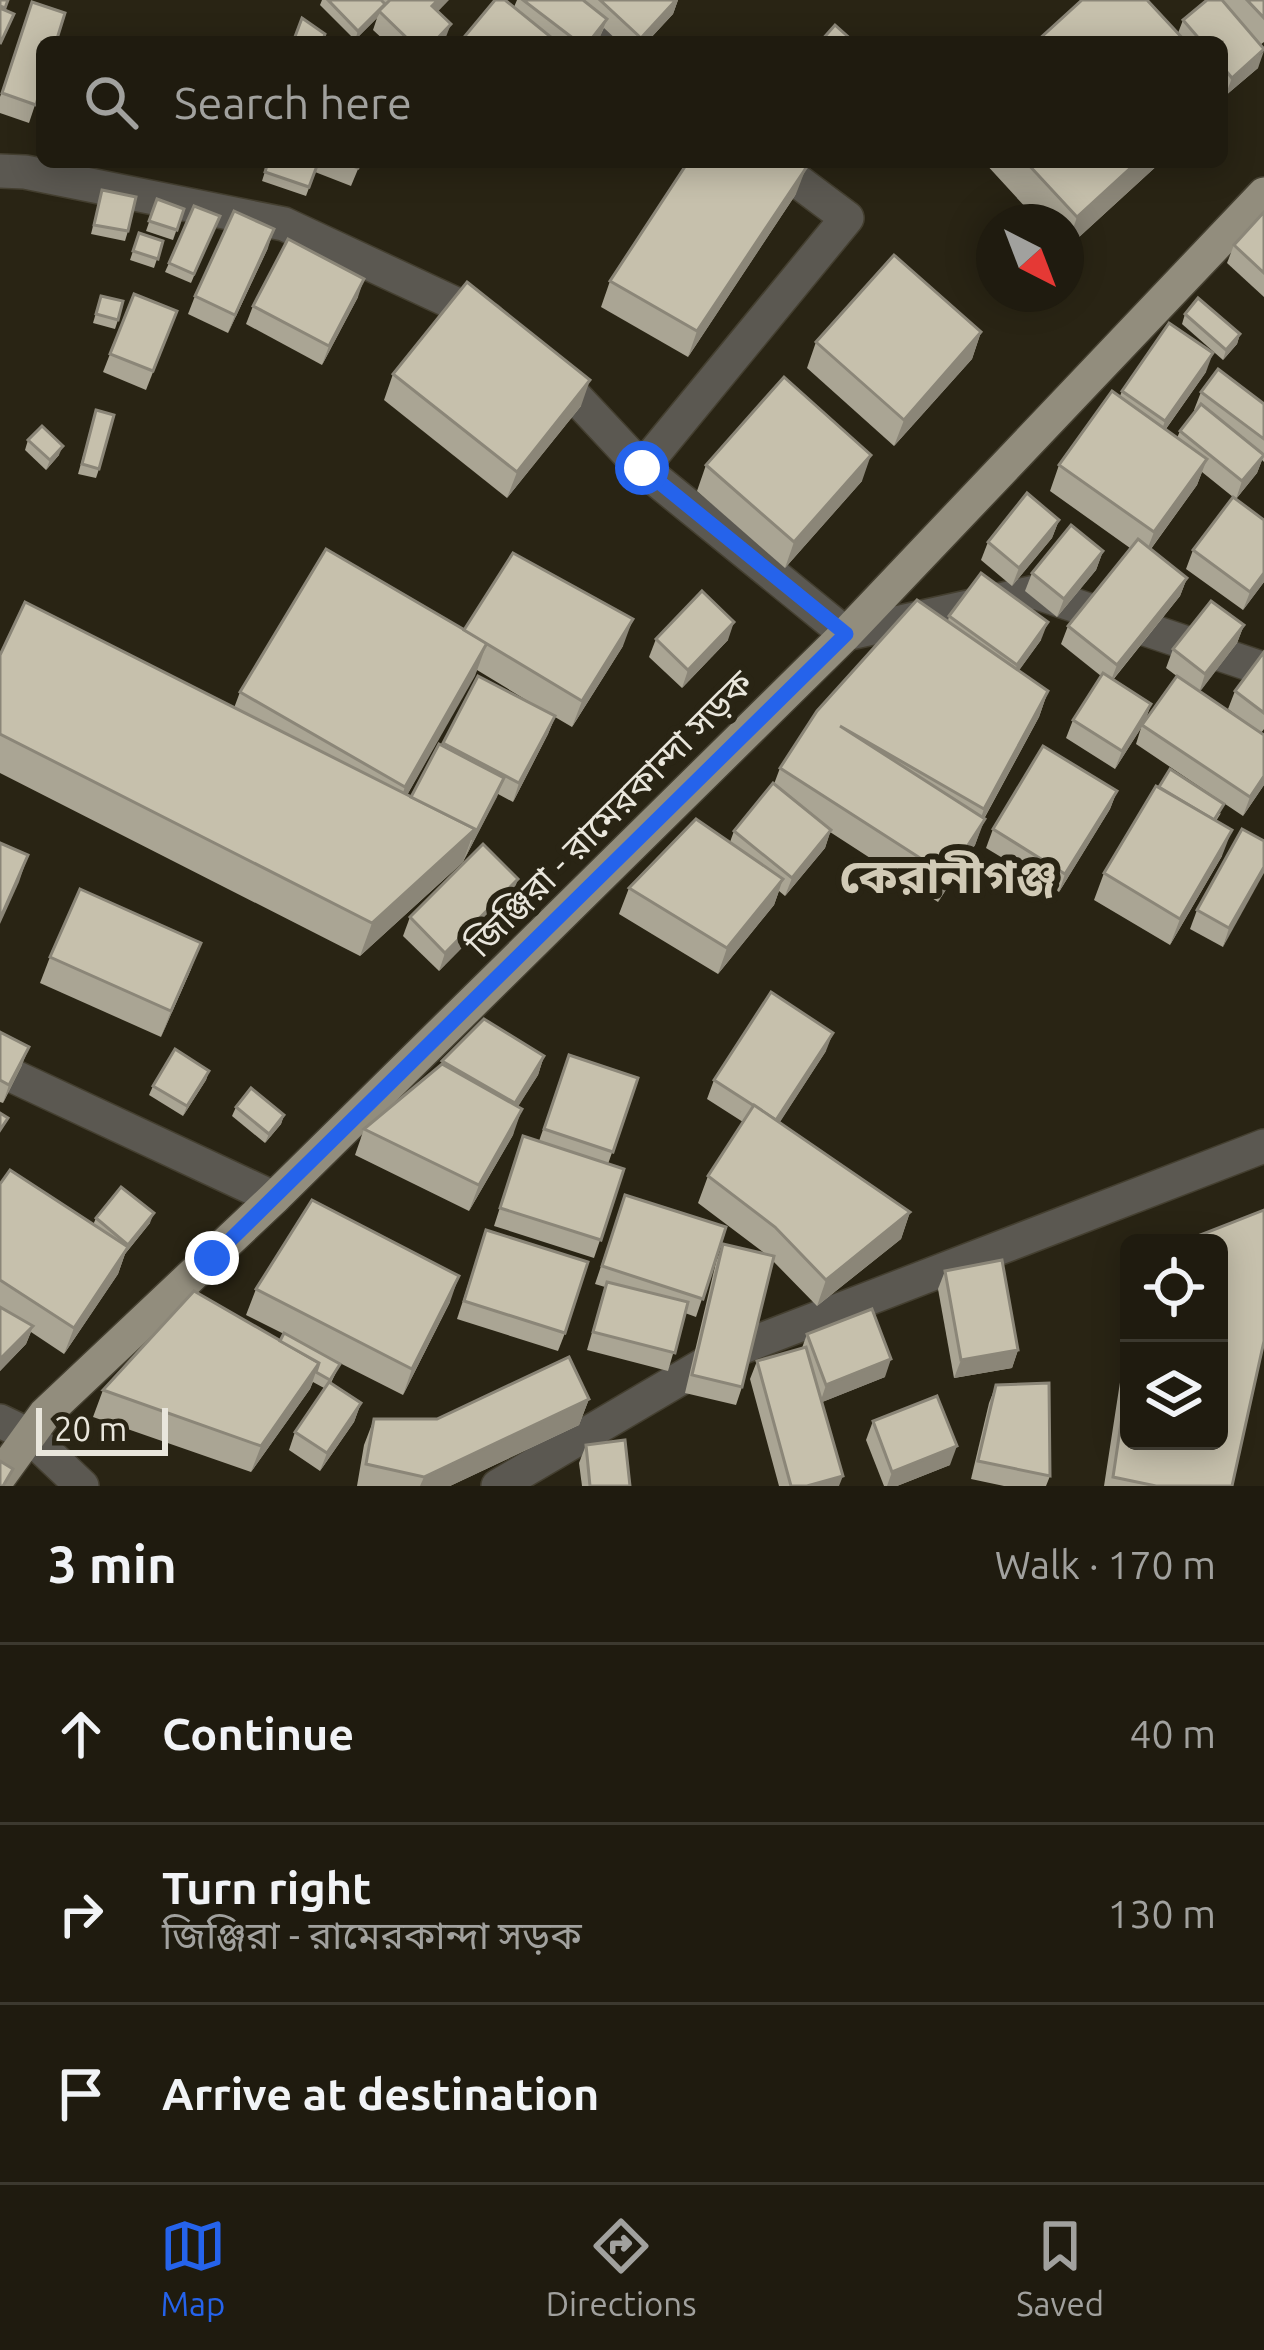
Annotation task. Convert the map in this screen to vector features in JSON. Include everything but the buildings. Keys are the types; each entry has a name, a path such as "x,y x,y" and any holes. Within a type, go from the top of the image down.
{"main road":[{"name":"জিঞ্জিরা - রামেরকান্দা সড়ক","path":"0,1476 14,1428 274,1198 846,634 1264,194"}],"street":[{"path":"561,0 606,36"},
{"path":"642,468 847,218 780,168"},
{"path":"0,171 26,172 284,224 522,340 642,468 846,634 1035,592 1264,669"},
{"path":"0,1070 274,1198"},
{"path":"498,1486 717,1357 1264,1146"},
{"path":"14,1428 82,1486"}],"district":[{"name":"কেরানীগঞ্জ","path":"948,875"}],"route":[{"path":"212,1258 846,634 642,468"}]}
